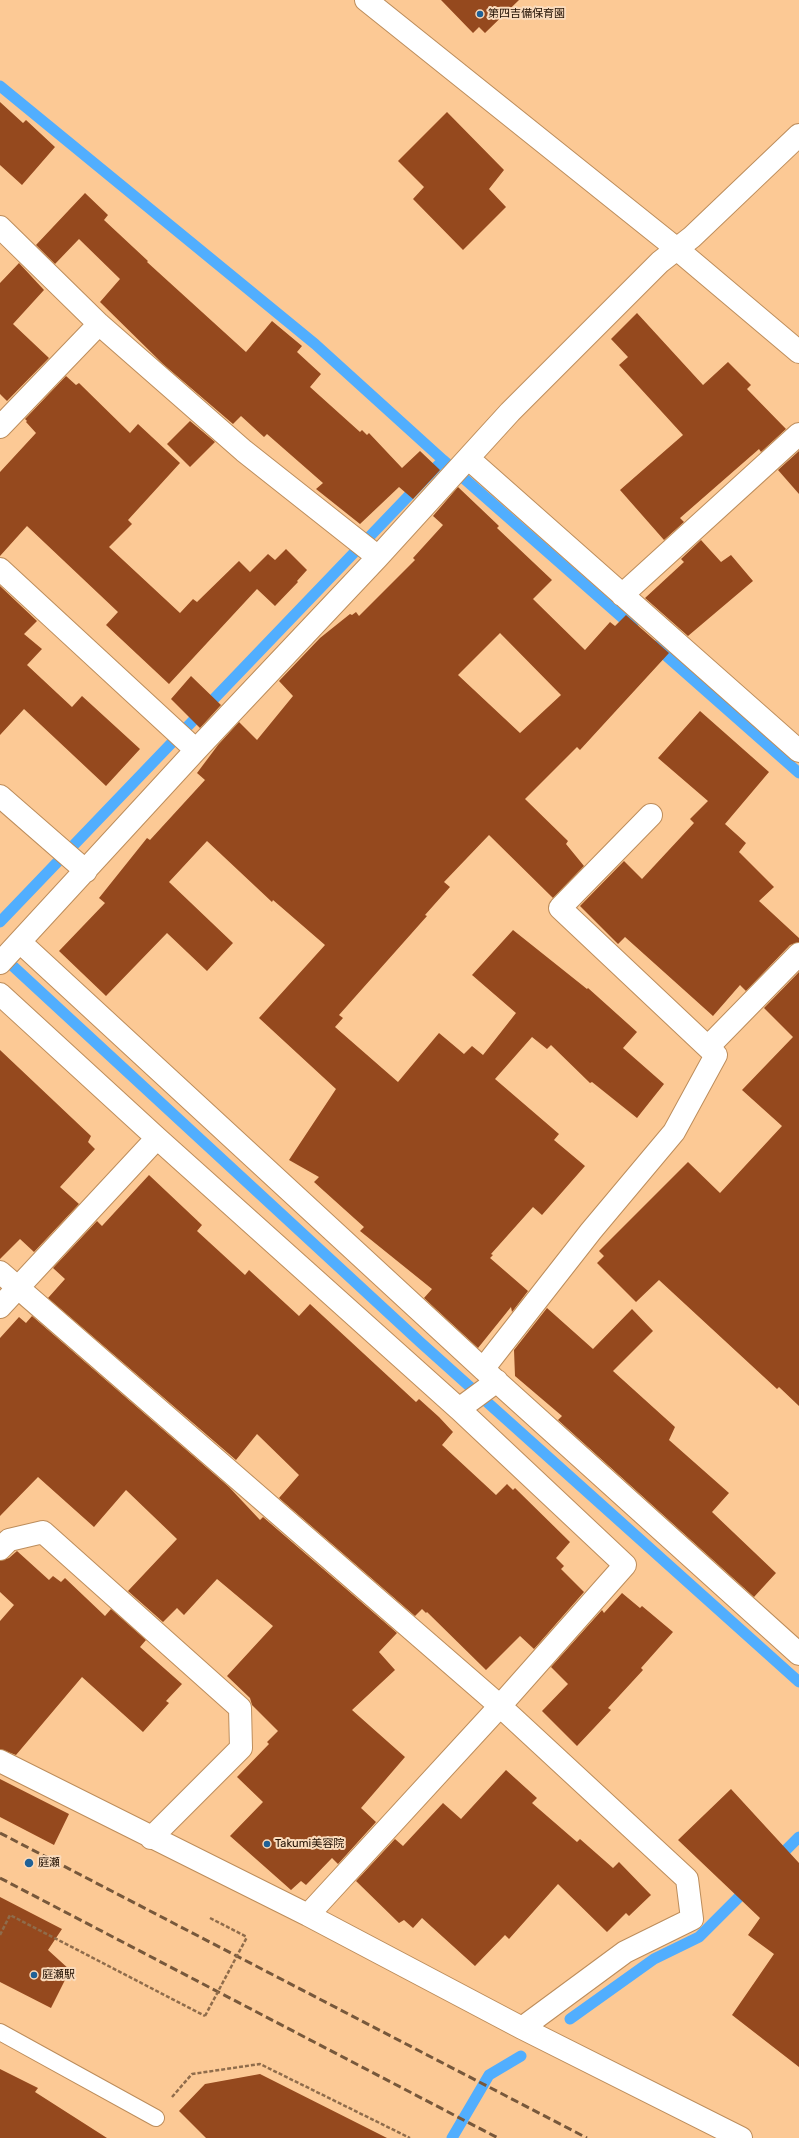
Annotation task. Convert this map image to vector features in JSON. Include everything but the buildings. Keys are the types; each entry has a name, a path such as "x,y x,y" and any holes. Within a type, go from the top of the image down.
{"street":[{"path":"366,0 677,249 799,352"},
{"path":"308,1915 500,1706 625,1565 480,1389 9,954 191,746 373,553 461,468 510,412 660,262 692,237 799,135"},
{"path":"0,227 99,324 244,451 373,553"},
{"path":"0,427 99,324"},
{"path":"622,595 799,434"},
{"path":"461,468 622,595 799,751"},
{"path":"0,569 191,746"},
{"path":"0,796 83,868"},
{"path":"480,1389 591,1231 674,1132 716,1055 560,908 651,815"},
{"path":"708,1047 799,954"},
{"path":"0,994 157,1138 480,1389 799,1654"},
{"path":"0,1307 157,1138"},
{"path":"0,1272 500,1706 686,1878 692,1919 625,1952 522,2028"},
{"path":"0,1549 9,1540 43,1532 240,1708 241,1748 151,1838"},
{"path":"0,1761 151,1838 308,1915 522,2028 741,2138"}],"lane":[{"path":"0,2032 156,2118"}],"path":[{"path":"0,1935 10,1915 171,1997 205,2016 247,1937 210,1918"},
{"path":"156,2118 192,2074 260,2064 410,2138"}],"waterway":[{"path":"0,86 315,344 443,460"},
{"path":"0,922 443,460 633,627"},
{"path":"655,646 799,773"},
{"path":"2,956 420,1342 799,1682"},
{"path":"777,1859 799,1837"},
{"path":"570,2019 654,1959 699,1937 749,1887"},
{"path":"452,2138 489,2075 521,2056"}],"railway":[{"path":"0,1833 587,2138"},
{"path":"0,1878 498,2138"}],"place":[{"name":"第四吉備保育園","path":"480,14"},
{"name":"Takumi美容院","path":"267,1844"},
{"name":"庭瀬","path":"29,1863"},
{"name":"庭瀬駅","path":"34,1975"}]}
